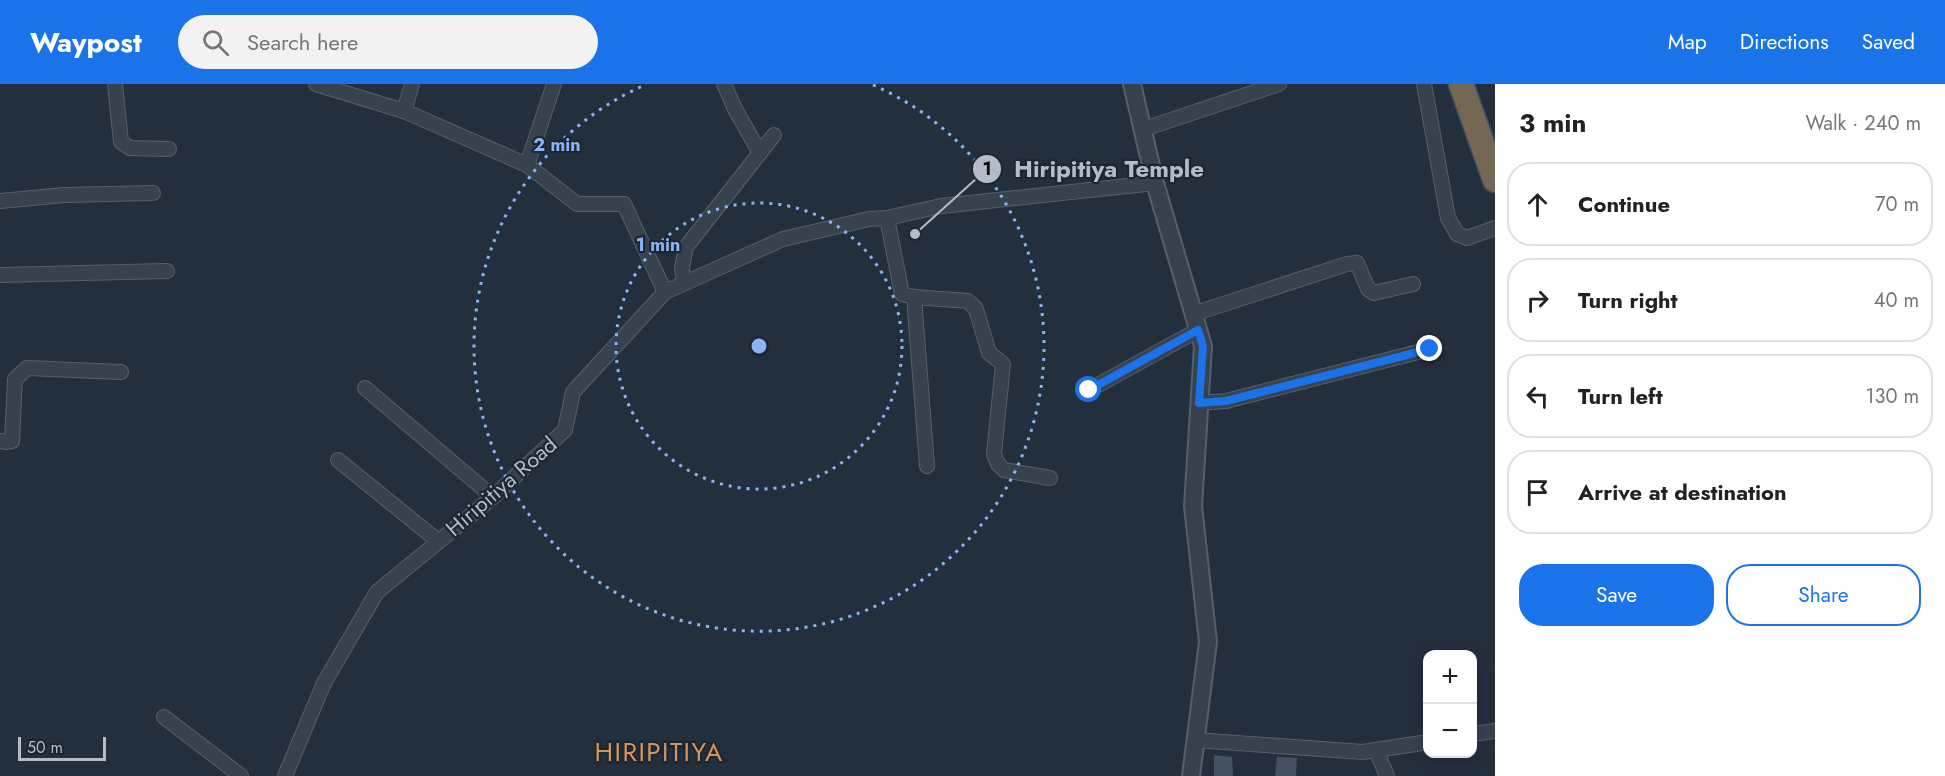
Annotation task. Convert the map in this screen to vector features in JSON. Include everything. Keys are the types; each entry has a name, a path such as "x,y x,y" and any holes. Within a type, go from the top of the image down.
{"highway":[{"path":"1461,84 1495,180"},
{"path":"1478,84 1495,134"}],"street":[{"path":"115,84 121,142 130,148 169,149"},
{"path":"316,84 404,111 527,165 577,204 624,204 665,292"},
{"path":"404,111 412,84"},
{"path":"527,165 554,84"},
{"path":"724,84 735,109 760,153"},
{"path":"1132,84 1155,183 1203,346 1193,506 1208,642 1191,776"},
{"path":"1144,129 1279,84"},
{"path":"1424,84 1448,218 1457,234 1467,238 1495,228"},
{"path":"684,283 682,268 686,247 774,135"},
{"name":"Hiripitiya Road","path":"285,776 324,683 376,592 493,497 565,430 573,392 665,292 783,239 869,219 887,218 941,206 1155,183"},
{"path":"0,201 64,195 153,193"},
{"path":"887,218 902,294 968,301 976,309 989,353 1003,364 994,454 998,464 1004,471 1050,478"},
{"path":"1089,390 1195,322 1347,264 1357,263 1368,289 1374,292 1413,284"},
{"path":"0,276 167,272"},
{"path":"914,297 927,466"},
{"path":"1199,403 1226,401 1430,349"},
{"path":"0,441 12,441 15,379 27,369 121,372"},
{"path":"365,388 493,497"},
{"path":"338,460 438,542"},
{"path":"164,717 241,776"},
{"path":"1477,733 1495,731"},
{"path":"1195,740 1363,752 1423,743"},
{"path":"1376,750 1387,776"}],"building":[{"path":"1214,755 1232,757 1233,776 1214,776"},
{"path":"1277,757 1297,758 1296,776 1275,776"}],"place":[{"name":"Hiripitiya Temple","path":"915,234"}],"district":[{"name":"HIRIPITIYA","path":"659,752"}],"route":[{"path":"1089,390 1198,330 1203,346 1199,403 1226,401 1430,349"}]}
